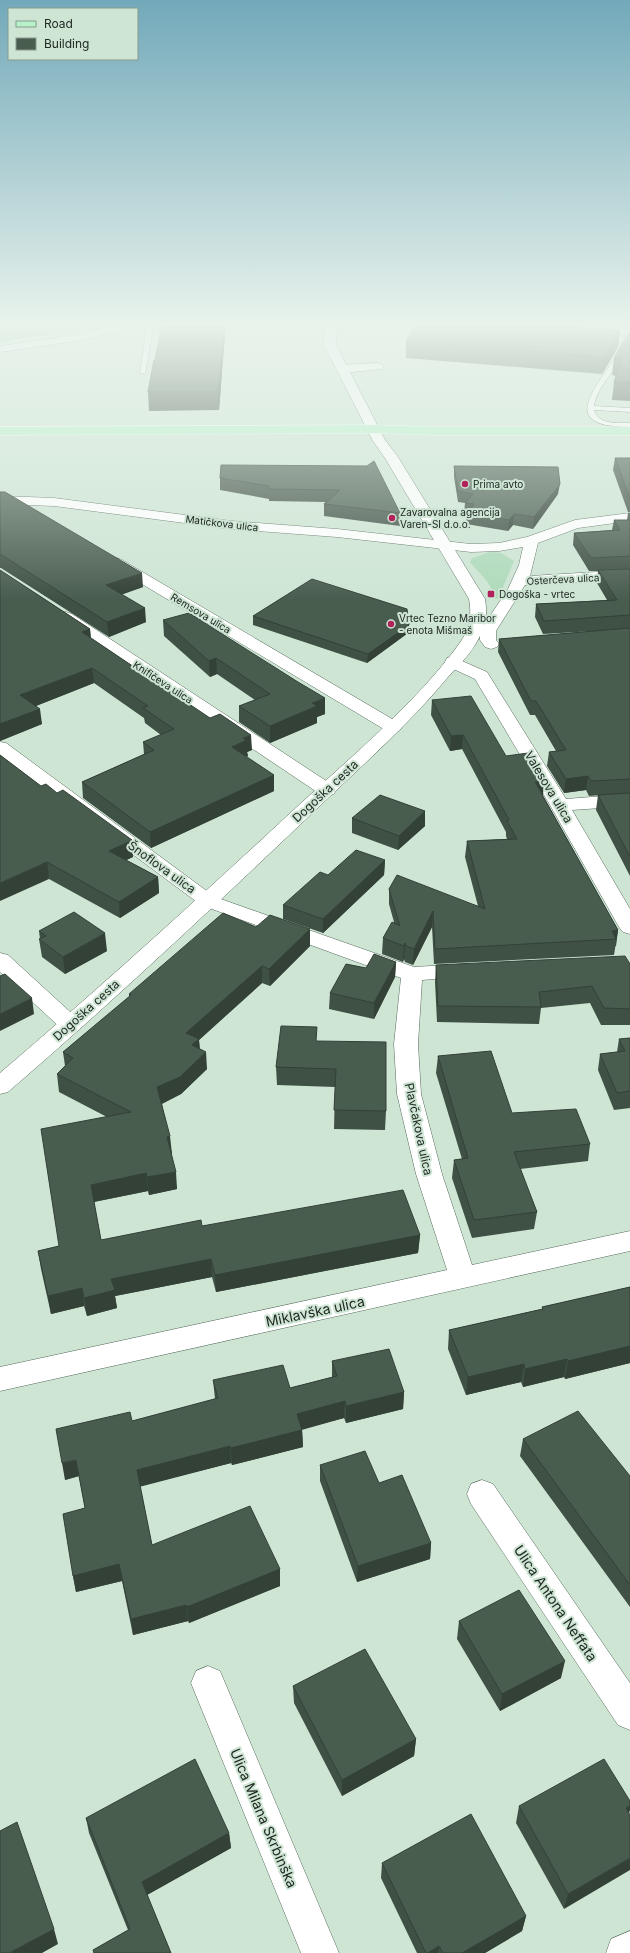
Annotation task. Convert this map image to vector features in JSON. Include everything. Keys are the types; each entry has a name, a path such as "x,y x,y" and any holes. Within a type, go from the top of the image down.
{"main road":[{"path":"0,431 376,435 444,442 630,442"},
{"path":"0,440 376,435 435,431 630,431"}],"street":[{"name":"Dogoška cesta","path":"0,1086 71,1025 208,901 327,790 393,727 453,662 468,643 478,624 480,611 477,599 391,457 376,435 367,417"},
{"name":"Matičkova ulica","path":"4,500 106,508 231,525 444,544 471,548 499,547 531,541 575,524 630,517"},
{"path":"4,500 38,517"},
{"path":"468,643 499,644 488,640 488,631 520,581 531,553 531,541"},
{"name":"Remsova ulica","path":"105,556 393,727"},
{"name":"Osterčeva ulica","path":"520,581 630,575"},
{"name":"Knifičeva ulica","path":"53,609 327,790"},
{"name":"Valesova ulica","path":"453,662 481,676 560,805 630,927"},
{"name":"Šnoflova ulica","path":"0,747 208,901 412,974"},
{"path":"560,805 630,800"},
{"path":"0,960 71,1025"},
{"path":"412,974 482,971"},
{"name":"Plavčakova ulica","path":"412,974 406,1044 409,1094 429,1174 462,1279"},
{"name":"Miklavška ulica","path":"0,1379 630,1241"},
{"name":"Ulica Antona Neffata","path":"482,1494 630,1713"},
{"name":"Ulica Milana Skrbinška","path":"208,1683 320,1953"},
{"path":"625,1953 630,1950"}],"lane":[{"path":"594,417 595,419 606,423 630,425"}],"green space":[{"path":"490,552 501,553 514,561 498,599 492,598 491,588 488,583 470,562 472,558"}],"building":[{"path":"615,458 630,458 630,499"},
{"path":"374,461 400,513 324,504 340,490 269,489 269,486 220,478 221,465 367,466"},
{"path":"454,466 558,467 560,484 534,517 514,514 509,520 467,513 474,504 465,503 473,494 458,491"},
{"path":"0,492 5,492 142,573 106,585 145,608 107,622 0,554"},
{"path":"614,520 630,520 630,556 591,558 574,533 620,530"},
{"path":"630,569 630,615 544,621 536,604 617,600 598,570"},
{"path":"0,570 90,629 82,632 210,718 220,714 251,735 243,738 247,740 232,747 274,775 150,832 82,782 154,750 143,742 174,729 143,708 148,706 92,668 20,695 40,709 0,724"},
{"path":"312,579 407,609 409,625 368,654 253,616"},
{"path":"189,613 325,698 312,703 317,706 270,726 239,706 270,694 216,658 209,661 163,620"},
{"path":"630,628 630,779 591,781 588,776 566,779 549,752 566,750 536,701 531,701 499,639"},
{"path":"471,696 506,756 528,753 544,781 535,782 618,930 612,931 616,939 435,949 433,911 414,949 406,946 405,943 404,946 383,938 392,922 400,926 389,889 397,875 485,909 467,841 517,839 507,821 509,820 463,735 451,736 432,700"},
{"path":"0,755 41,786 46,784 57,793 63,790 132,840 109,851 158,877 119,902 47,862 0,883"},
{"path":"630,793 630,857 598,795"},
{"path":"380,795 425,811 399,836 352,818"},
{"path":"356,850 385,860 323,919 283,905 320,872 328,875"},
{"path":"74,912 105,933 63,957 39,939 46,936 39,931"},
{"path":"223,913 256,927 270,915 310,929 269,969 262,966 186,1033 199,1039 192,1045 206,1052 180,1077 157,1087 170,1136 167,1137 176,1172 147,1177 146,1173 91,1185 101,1240 201,1220 202,1226 403,1190 420,1235 215,1275 211,1259 111,1279 115,1290 84,1298 82,1288 48,1296 38,1251 59,1246 41,1129 131,1112 57,1074 73,1058 63,1052 131,995 129,994"},
{"path":"374,954 396,962 374,1003 330,993 346,964 366,968"},
{"path":"625,956 630,964 630,1009 604,1008 592,986 539,992 541,1007 438,1006 436,965"},
{"path":"5,974 32,998 0,1014 0,976"},
{"path":"281,1026 317,1027 316,1041 386,1042 386,1111 334,1110 336,1069 276,1067"},
{"path":"630,1038 630,1091 617,1093 600,1054 625,1051 619,1039"},
{"path":"491,1051 512,1113 576,1109 590,1144 514,1152 537,1212 474,1220 454,1160 468,1158 438,1056"},
{"path":"630,1287 630,1346 568,1361 567,1359 525,1369 524,1364 468,1377 449,1330 543,1309 542,1307"},
{"path":"389,1349 404,1392 346,1406 345,1401 297,1414 302,1430 231,1448 230,1446 137,1470 152,1545 250,1506 280,1569 187,1607 186,1605 131,1619 119,1564 73,1576 63,1514 85,1508 76,1460 62,1463 56,1429 130,1412 132,1421 218,1398 213,1380 283,1365 290,1388 337,1376 332,1361"},
{"path":"578,1411 630,1476 630,1585 523,1439"},
{"path":"365,1451 379,1483 402,1475 431,1543 358,1566 320,1465"},
{"path":"519,1590 565,1661 502,1694 459,1621"},
{"path":"365,1649 416,1739 342,1780 293,1686"},
{"path":"195,1759 229,1833 142,1882 171,1953 94,1953 93,1950 130,1929 86,1818"},
{"path":"604,1759 630,1801 630,1805 626,1808 630,1815 630,1858 568,1894 519,1806"},
{"path":"471,1814 526,1916 462,1953 443,1953 439,1946 426,1953 382,1863"},
{"path":"17,1822 54,1929 9,1953 0,1953 0,1831"}],"place":[{"name":"Prima avto","path":"465,484"},
{"name":"Zavarovalna agencija Varen-SI d.o.o.","path":"392,518"},
{"name":"Dogoška - vrtec","path":"491,594"},
{"name":"Vrtec Tezno Maribor - enota Mišmaš","path":"391,624"}]}
